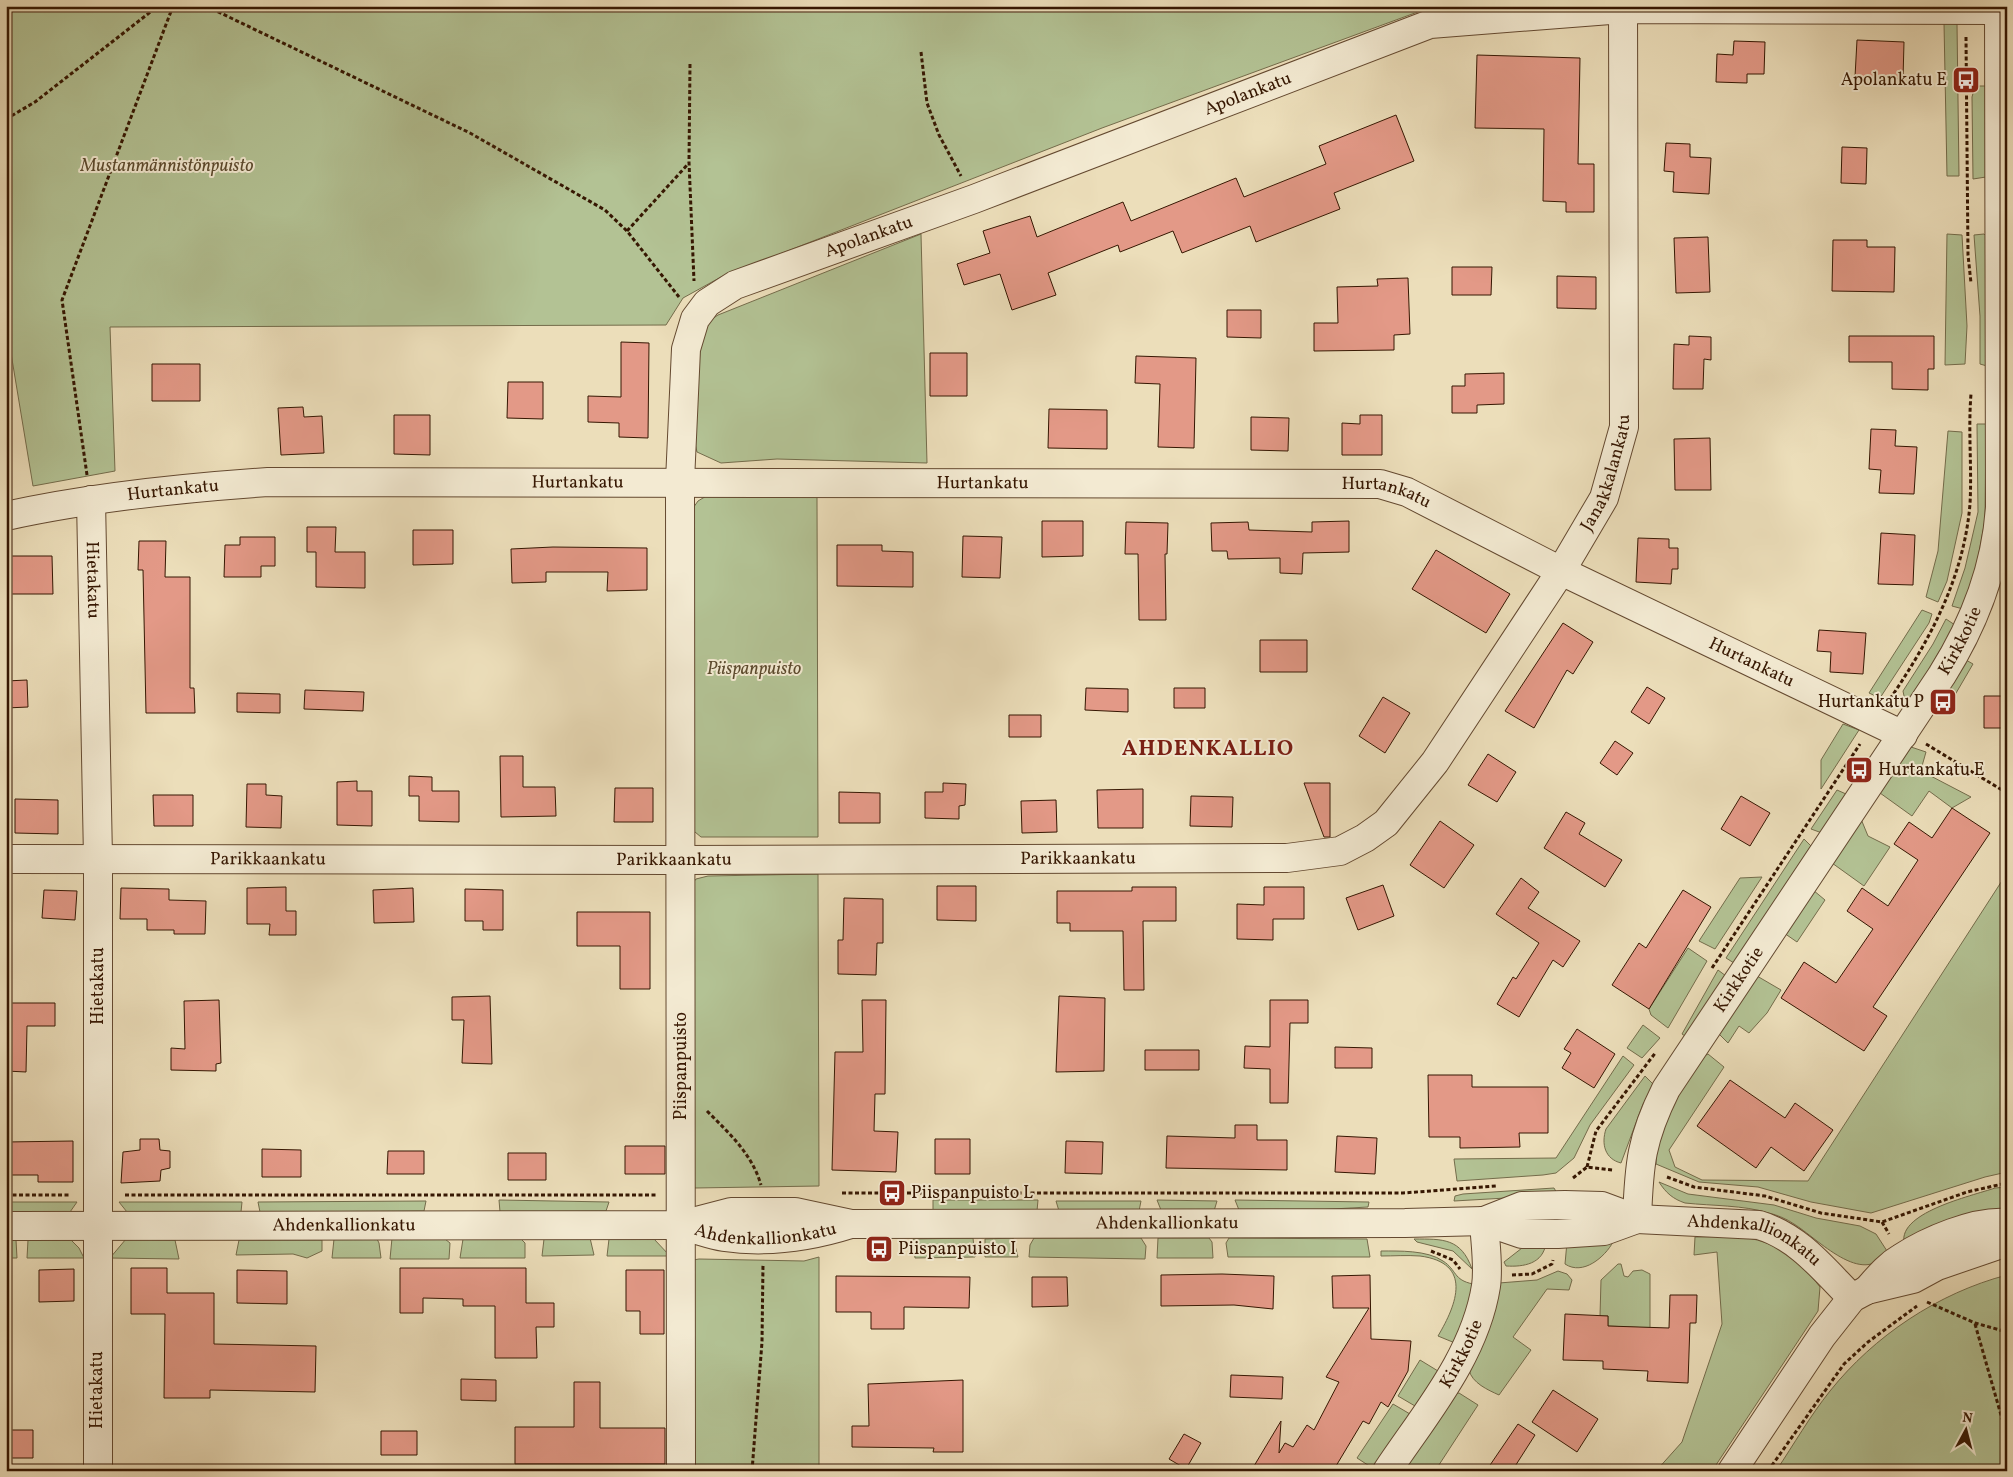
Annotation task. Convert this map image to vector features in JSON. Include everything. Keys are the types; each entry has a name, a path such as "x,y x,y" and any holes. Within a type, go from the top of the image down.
{"street":[{"name":"Apolankatu","path":"680,481 686,349 695,319 707,303 735,285 974,199 1430,24 1623,8 1965,10 1998,8"},
{"name":"Janakkalankatu","path":"1340,851 1366,838 1386,823 1435,762 1561,571 1604,498 1624,427 1623,8"},
{"name":"Kirkkotie","path":"1638,1219 1639,1173 1647,1130 1666,1089 1957,652 1984,590 1998,531 1998,8"},
{"name":"Hurtankatu","path":"6,516 91,500 184,488 268,482 680,481 1380,484 1407,492 1561,571 1875,720 1910,725"},
{"name":"Piispanpuisto","path":"680,481 681,1471"},
{"name":"Hietakatu","path":"91,500 98,858 98,1471"},
{"name":"Parikkaankatu","path":"6,859 681,860 1287,858 1340,851"},
{"name":"Ahdenkallionkatu","path":"6,1226 681,1225 723,1237 790,1238 818,1234 850,1224 1405,1223 1484,1221 1522,1234 1558,1234 1604,1231 1638,1219 1742,1223 1776,1230 1860,1294"},
{"name":"Kirkkotie","path":"1387,1471 1453,1372 1473,1335 1486,1284 1484,1221"},
{"path":"1732,1471 1822,1336 1860,1294 1887,1268 1909,1254 1970,1227 1992,1222 2007,1223"},
{"path":"1860,1294 1913,1279 1946,1263 2007,1242"}],"path":[{"path":"6,118 34,102 158,6"},
{"path":"91,500 78,422 62,300 174,6"},
{"path":"206,6 470,133 605,210 627,231 695,319"},
{"path":"1965,10 1968,245 1972,292"},
{"path":"921,52 927,103 936,127 974,199"},
{"path":"690,64 689,162 695,319"},
{"path":"627,231 689,162"},
{"path":"1711,971 1724,947 1891,697 1930,634 1948,597 1960,562 1970,503 1968,426 1971,390"},
{"path":"1891,697 1910,725 1931,724 1921,741 2007,793"},
{"path":"1569,1181 1587,1167 1596,1130 1663,1045"},
{"path":"681,1086 738,1142 757,1171 762,1194"},
{"path":"1587,1167 1671,1178 1694,1187 1765,1196 1821,1213 1882,1222 1967,1192 2007,1183"},
{"path":"836,1193 1393,1193 1504,1186"},
{"path":"6,1195 681,1194"},
{"path":"1768,1471 1844,1364 1881,1331 1933,1297"},
{"path":"1925,1301 1975,1323 2007,1332"},
{"path":"752,1471 763,1312"},
{"path":"1975,1323 2007,1436"}],"green space":[{"name":"Mustanmännistönpuisto","path":"6,6 1434,6 1102,128 721,277 683,298 666,325 110,327 115,471 33,486 6,323"},
{"path":"1944,23 1957,24 1959,176 1947,176"},
{"path":"1975,86 1986,86 1986,177 1973,179 1972,97"},
{"path":"921,234 927,463 777,459 721,463 697,452 693,435 696,346 703,325 718,315"},
{"path":"1947,234 1962,235 1967,326 1965,364 1945,365"},
{"path":"1984,234 1987,237 1987,366 1980,364 1980,316 1974,235"},
{"path":"1977,424 1986,424 1985,520 1976,569 1963,609 1952,606 1965,568 1978,512"},
{"path":"1948,431 1962,432 1962,513 1947,581 1938,602 1926,597 1938,551"},
{"name":"Piispanpuisto","path":"708,495 817,495 818,837 701,837 689,827 691,511 698,501"},
{"path":"1922,610 1932,614 1929,623 1880,698 1869,693"},
{"path":"1946,619 1955,625 1910,701 1904,696 1903,691 1933,644"},
{"path":"1966,660 1973,664 1952,700 1945,695"},
{"path":"1843,724 1859,730 1821,789 1821,760"},
{"path":"1911,747 1926,752 1922,766 1925,773 1971,797 1952,808 1929,791 1912,816 1880,793"},
{"path":"1837,790 1846,794 1822,833 1811,829"},
{"path":"1861,819 1868,836 1890,847 1864,886 1832,863"},
{"path":"1804,839 1811,846 1734,963 1726,958"},
{"path":"2007,873 2007,1172 1985,1177 1871,1213 1811,1202 1758,1187 1699,1182 1656,1164 1657,1149 1665,1121 1686,1081 1702,1057 1708,1054 1724,1067 1669,1150 1675,1167 1702,1180 1808,1181"},
{"path":"818,874 819,1186 695,1188 690,1178 689,888 696,879 708,876"},
{"path":"1762,877 1715,949 1699,941 1740,878"},
{"path":"1813,890 1825,900 1797,942 1784,933"},
{"path":"1688,948 1707,961 1668,1028 1651,1015 1649,1009"},
{"path":"1718,970 1726,976 1685,1036 1682,1034"},
{"path":"1757,976 1781,990 1767,1013 1749,1033 1739,1026 1728,1043 1718,1033"},
{"path":"1643,1025 1660,1038 1642,1058 1627,1048"},
{"path":"1623,1056 1634,1065 1590,1125 1574,1158 1556,1173 1457,1181 1454,1159 1556,1158"},
{"path":"1645,1076 1654,1085 1643,1104 1621,1163 1611,1158 1606,1150 1604,1140 1606,1129"},
{"path":"1659,1182 1688,1194 1774,1205 1816,1218 1860,1226 1876,1234 1887,1251 1877,1261 1866,1265 1854,1263 1827,1249 1782,1217 1749,1208 1685,1203 1670,1195"},
{"path":"2007,1187 2007,1212 1905,1246 1904,1234 1911,1224 1922,1215 1953,1201 1995,1188"},
{"path":"1554,1188 1558,1195 1454,1201 1455,1196 1463,1194"},
{"path":"499,1200 609,1202 606,1211 500,1212"},
{"path":"933,1200 1038,1200 1037,1211 933,1210"},
{"path":"1157,1200 1217,1201 1214,1211 1161,1210"},
{"path":"1235,1200 1369,1202 1368,1207 1315,1210 1239,1210"},
{"path":"426,1201 424,1211 260,1212 258,1202"},
{"path":"1056,1201 1141,1201 1139,1211 1059,1211"},
{"path":"6,1202 77,1202 70,1212 6,1212"},
{"path":"119,1202 242,1202 241,1212 127,1212"},
{"path":"1737,1236 1774,1246 1784,1251 1802,1266 1820,1287 1818,1311 1712,1471 1656,1471 1682,1442 1722,1324 1717,1252 1694,1255 1695,1237"},
{"path":"392,1238 445,1239 450,1243 449,1259 390,1259"},
{"path":"590,1238 594,1255 542,1256 544,1239"},
{"path":"973,1238 975,1257 915,1258 913,1239"},
{"path":"1013,1238 1018,1257 985,1257 985,1239"},
{"path":"1034,1238 1141,1238 1146,1246 1145,1259 1029,1257 1030,1245"},
{"path":"1158,1238 1209,1238 1212,1242 1213,1258 1157,1258"},
{"path":"1229,1238 1367,1239 1370,1257 1228,1257 1226,1243"},
{"path":"126,1239 175,1240 179,1259 110,1258"},
{"path":"334,1239 377,1239 381,1258 332,1258"},
{"path":"463,1239 521,1239 525,1243 525,1258 460,1258"},
{"path":"609,1239 654,1239 670,1256 607,1256"},
{"path":"1414,1239 1434,1239 1450,1242 1462,1251 1472,1269 1453,1251 1417,1242"},
{"path":"6,1240 16,1240 17,1258 6,1258"},
{"path":"28,1240 71,1240 79,1248 84,1258 27,1258"},
{"path":"239,1240 322,1240 322,1251 307,1258 293,1254 236,1255"},
{"path":"1567,1242 1613,1242 1599,1259 1579,1268 1565,1264"},
{"path":"1546,1243 1541,1256 1532,1263 1506,1266 1504,1262 1522,1248"},
{"path":"1381,1251 1413,1252 1436,1257 1447,1264 1462,1280 1473,1284 1455,1343 1438,1336 1451,1311 1455,1298 1454,1276 1448,1267 1437,1260 1420,1256 1381,1256"},
{"path":"819,1257 819,1471 690,1471 693,1260 804,1261"},
{"path":"1618,1264 1621,1264 1624,1276 1628,1277 1633,1271 1642,1270 1650,1274 1650,1328 1608,1326 1608,1316 1600,1316 1601,1280"},
{"path":"1558,1271 1567,1274 1572,1280 1569,1290 1547,1289 1513,1337 1531,1350 1499,1395 1481,1386 1473,1379 1469,1370 1499,1283 1537,1280"},
{"path":"2007,1275 2007,1471 1776,1471 1830,1391 1847,1371 1887,1335 1932,1305 1956,1293"},
{"path":"1420,1360 1438,1371 1415,1406 1398,1396"},
{"path":"1459,1393 1478,1405 1435,1471 1412,1471 1405,1466 1451,1394"},
{"path":"1393,1404 1410,1414 1374,1469 1357,1458"}],"building":[{"path":"1857,40 1904,42 1903,79 1855,77"},
{"path":"1734,41 1765,42 1764,74 1747,74 1747,83 1716,82 1717,54 1733,55"},
{"path":"1477,55 1580,58 1578,164 1594,164 1594,212 1566,212 1566,202 1543,201 1544,129 1475,128"},
{"path":"1396,115 1414,161 1334,193 1340,209 1256,242 1250,226 1182,253 1173,231 1120,252 1118,245 1048,273 1056,295 1012,310 1000,274 964,285 957,264 990,253 983,231 1030,216 1037,237 1123,202 1131,221 1236,178 1244,197 1326,164 1319,146"},
{"path":"1666,143 1690,144 1690,157 1711,158 1709,194 1673,192 1674,172 1664,171"},
{"path":"1842,147 1867,148 1866,184 1841,183"},
{"path":"1708,237 1710,292 1676,293 1674,238"},
{"path":"1833,240 1867,240 1867,247 1895,247 1894,292 1832,291"},
{"path":"1452,267 1492,267 1491,295 1452,295"},
{"path":"1557,276 1596,277 1596,309 1557,308"},
{"path":"1408,278 1410,334 1394,335 1394,350 1314,351 1314,323 1338,323 1337,287 1378,286 1377,279"},
{"path":"1227,310 1261,310 1261,338 1227,337"},
{"path":"1689,336 1711,337 1711,360 1704,359 1703,389 1673,389 1674,344 1689,345"},
{"path":"1849,336 1934,336 1934,369 1928,369 1928,390 1892,389 1892,362 1849,362"},
{"path":"621,342 649,343 648,438 619,437 619,423 588,422 588,396 621,397"},
{"path":"930,353 967,353 967,396 930,396"},
{"path":"1136,356 1196,358 1194,448 1158,447 1160,384 1135,383"},
{"path":"152,364 200,364 200,401 152,401"},
{"path":"1504,373 1504,404 1477,405 1477,413 1452,413 1452,386 1465,386 1465,374"},
{"path":"508,382 543,382 543,419 507,418"},
{"path":"303,407 304,417 322,416 324,453 281,455 278,408"},
{"path":"1049,409 1107,410 1107,449 1048,448"},
{"path":"394,415 430,415 430,455 394,454"},
{"path":"1360,415 1382,415 1382,455 1342,455 1342,423 1360,424"},
{"path":"1251,417 1289,418 1288,451 1251,450"},
{"path":"1871,429 1896,430 1895,446 1917,447 1914,494 1879,493 1881,470 1869,469"},
{"path":"1710,438 1711,490 1675,490 1674,439"},
{"path":"1042,521 1083,521 1083,556 1042,557"},
{"path":"1349,521 1349,552 1303,553 1302,574 1280,573 1280,558 1228,559 1227,551 1212,551 1211,523 1248,522 1249,530 1312,532 1312,522"},
{"path":"1126,522 1168,523 1167,554 1165,554 1166,620 1139,620 1138,554 1125,554"},
{"path":"307,527 336,527 335,552 365,552 365,588 316,587 316,552 307,552"},
{"path":"413,530 453,530 453,564 413,565"},
{"path":"1881,533 1915,535 1913,585 1878,584"},
{"path":"963,536 1002,537 1000,578 962,577"},
{"path":"240,537 275,537 275,566 261,566 261,577 224,577 225,545 240,545"},
{"path":"1638,538 1669,539 1669,548 1678,548 1678,569 1672,569 1671,584 1636,582"},
{"path":"139,541 166,541 165,577 190,577 190,688 194,688 195,713 146,713 143,570 138,570"},
{"path":"837,545 882,545 882,551 913,552 913,587 837,586"},
{"path":"553,547 647,548 647,590 607,591 608,572 546,572 546,582 512,583 511,549"},
{"path":"1436,550 1510,594 1486,633 1412,589"},
{"path":"7,556 52,556 53,594 7,594"},
{"path":"1563,623 1593,642 1573,674 1567,670 1534,728 1505,711"},
{"path":"1819,630 1866,633 1863,674 1830,672 1831,652 1817,651"},
{"path":"1260,640 1307,640 1307,672 1260,672"},
{"path":"27,680 28,707 6,708 6,681"},
{"path":"1647,687 1665,698 1649,724 1631,712"},
{"path":"1086,688 1128,689 1128,712 1085,710"},
{"path":"1174,688 1205,688 1205,708 1174,708"},
{"path":"305,690 364,692 363,711 304,709"},
{"path":"237,693 280,694 280,713 237,712"},
{"path":"1984,696 2007,696 2007,728 1984,728"},
{"path":"1383,697 1410,713 1385,753 1359,736"},
{"path":"1009,715 1041,715 1041,737 1009,737"},
{"path":"1615,741 1633,753 1617,775 1600,763"},
{"path":"1488,754 1516,772 1497,802 1468,785"},
{"path":"500,756 523,756 523,787 555,787 556,816 501,817"},
{"path":"409,776 432,777 432,791 459,791 459,822 419,821 419,796 409,796"},
{"path":"357,781 357,791 372,791 372,826 337,825 337,782"},
{"path":"943,783 966,784 965,805 959,806 959,819 925,818 925,792 943,792"},
{"path":"1304,783 1330,783 1330,837 1324,837"},
{"path":"247,784 266,784 266,795 282,796 281,828 246,827"},
{"path":"615,788 653,788 653,822 614,822"},
{"path":"1143,789 1143,828 1098,828 1097,790"},
{"path":"839,792 880,793 880,823 839,823"},
{"path":"153,795 193,795 193,826 154,826"},
{"path":"1191,796 1233,797 1232,827 1190,826"},
{"path":"1741,796 1770,813 1750,846 1721,829"},
{"path":"15,799 58,800 58,834 15,833"},
{"path":"1056,800 1057,832 1022,833 1021,801"},
{"path":"1952,808 1990,833 1873,1007 1887,1016 1864,1051 1781,998 1804,962 1836,983 1873,929 1847,911 1862,888 1888,906 1918,860 1894,844 1909,822 1932,838"},
{"path":"1566,812 1585,823 1579,834 1622,860 1605,887 1544,848"},
{"path":"1440,821 1474,845 1444,888 1410,865"},
{"path":"1521,878 1539,892 1528,908 1580,941 1563,967 1553,960 1519,1017 1497,1004 1513,977 1516,979 1539,943 1496,914"},
{"path":"1383,885 1394,916 1358,930 1346,898"},
{"path":"937,886 976,886 976,921 937,920"},
{"path":"286,887 286,911 296,911 296,935 269,935 270,924 247,924 247,888"},
{"path":"1132,887 1176,887 1176,921 1143,921 1144,990 1124,990 1123,931 1070,931 1070,923 1057,923 1057,891 1132,891"},
{"path":"1264,887 1304,887 1304,919 1273,919 1273,940 1237,939 1237,904 1264,905"},
{"path":"121,888 169,889 169,900 206,901 205,934 174,934 174,930 147,930 147,919 120,919"},
{"path":"413,888 414,922 374,923 373,890"},
{"path":"465,889 503,890 503,930 483,930 483,921 465,921"},
{"path":"44,890 77,891 75,920 42,918"},
{"path":"1683,890 1711,907 1649,1009 1612,985 1639,943 1646,948"},
{"path":"844,898 883,899 883,943 877,943 876,975 838,974 838,940 843,940"},
{"path":"577,912 650,912 650,989 620,989 620,946 577,946"},
{"path":"490,996 492,1064 462,1063 464,1020 452,1020 452,997"},
{"path":"1059,996 1105,998 1104,1071 1056,1072"},
{"path":"219,1000 221,1063 216,1064 216,1071 171,1070 171,1048 185,1049 184,1001"},
{"path":"862,1000 886,1000 885,1094 875,1094 874,1131 898,1132 896,1172 832,1170 835,1052 863,1052"},
{"path":"1270,1000 1308,1000 1308,1023 1290,1023 1288,1103 1270,1103 1270,1069 1244,1068 1245,1046 1270,1047"},
{"path":"6,1003 55,1003 55,1026 27,1026 26,1072 6,1071"},
{"path":"1577,1029 1615,1054 1594,1088 1562,1068 1571,1053 1564,1049"},
{"path":"1335,1047 1372,1048 1372,1068 1335,1068"},
{"path":"1145,1050 1199,1050 1199,1070 1145,1070"},
{"path":"1428,1075 1472,1075 1472,1087 1548,1087 1548,1133 1519,1133 1520,1147 1460,1148 1460,1137 1429,1137"},
{"path":"1730,1080 1785,1118 1795,1103 1833,1130 1804,1171 1771,1147 1756,1168 1697,1126"},
{"path":"1235,1125 1257,1125 1257,1140 1287,1140 1287,1170 1166,1168 1167,1136 1235,1138"},
{"path":"1337,1136 1377,1138 1375,1174 1335,1172"},
{"path":"140,1139 159,1139 160,1150 170,1151 170,1168 161,1170 160,1181 121,1183 123,1152 140,1150"},
{"path":"935,1139 970,1139 970,1174 935,1174"},
{"path":"73,1141 73,1182 38,1182 38,1175 6,1175 6,1142"},
{"path":"1066,1141 1103,1142 1102,1174 1065,1173"},
{"path":"625,1146 665,1146 665,1174 625,1174"},
{"path":"262,1149 301,1150 301,1177 262,1177"},
{"path":"388,1151 424,1151 424,1174 387,1174"},
{"path":"508,1153 546,1153 546,1180 508,1180"},
{"path":"131,1268 167,1268 167,1293 214,1293 214,1344 316,1346 315,1392 210,1390 210,1398 164,1398 165,1314 131,1314"},
{"path":"400,1268 526,1268 526,1303 554,1303 554,1327 536,1327 537,1358 495,1358 495,1306 463,1306 463,1299 423,1298 423,1313 400,1313"},
{"path":"74,1269 74,1301 39,1302 39,1270"},
{"path":"237,1270 287,1271 287,1304 237,1303"},
{"path":"626,1270 664,1270 664,1334 640,1334 640,1311 626,1311"},
{"path":"1222,1274 1274,1276 1273,1309 1234,1305 1161,1306 1161,1275"},
{"path":"1370,1275 1371,1339 1411,1341 1408,1371 1388,1407 1381,1402 1369,1424 1363,1421 1333,1471 1251,1471 1281,1421 1279,1453 1285,1443 1293,1447 1307,1425 1314,1430 1339,1382 1326,1377 1369,1308 1333,1308 1332,1276"},
{"path":"836,1276 970,1277 969,1308 904,1307 904,1329 871,1329 871,1312 836,1312"},
{"path":"1032,1277 1067,1277 1068,1306 1032,1307"},
{"path":"1670,1295 1697,1295 1696,1323 1690,1323 1688,1383 1647,1381 1648,1371 1603,1369 1603,1361 1563,1360 1565,1314 1608,1316 1608,1326 1669,1328"},
{"path":"1231,1375 1283,1377 1282,1399 1230,1397"},
{"path":"461,1379 496,1380 496,1401 461,1400"},
{"path":"963,1380 963,1452 933,1452 934,1448 852,1447 852,1426 869,1426 868,1384"},
{"path":"574,1382 600,1382 600,1428 665,1428 665,1464 515,1464 515,1427 574,1427"},
{"path":"1553,1390 1598,1419 1577,1452 1532,1422"},
{"path":"1518,1424 1535,1435 1512,1471 1486,1471"},
{"path":"6,1430 33,1430 33,1458 6,1458"},
{"path":"381,1431 417,1431 417,1455 381,1455"},
{"path":"1184,1434 1201,1443 1186,1469 1169,1459"}],"place":[{"name":"Apolankatu E","path":"1966,80"},
{"name":"Hurtankatu P","path":"1943,702"},
{"name":"Hurtankatu E","path":"1859,770"},
{"name":"Piispanpuisto L","path":"892,1193"},
{"name":"Piispanpuisto I","path":"879,1249"}],"district":[{"name":"AHDENKALLIO","path":"1208,749"}]}
